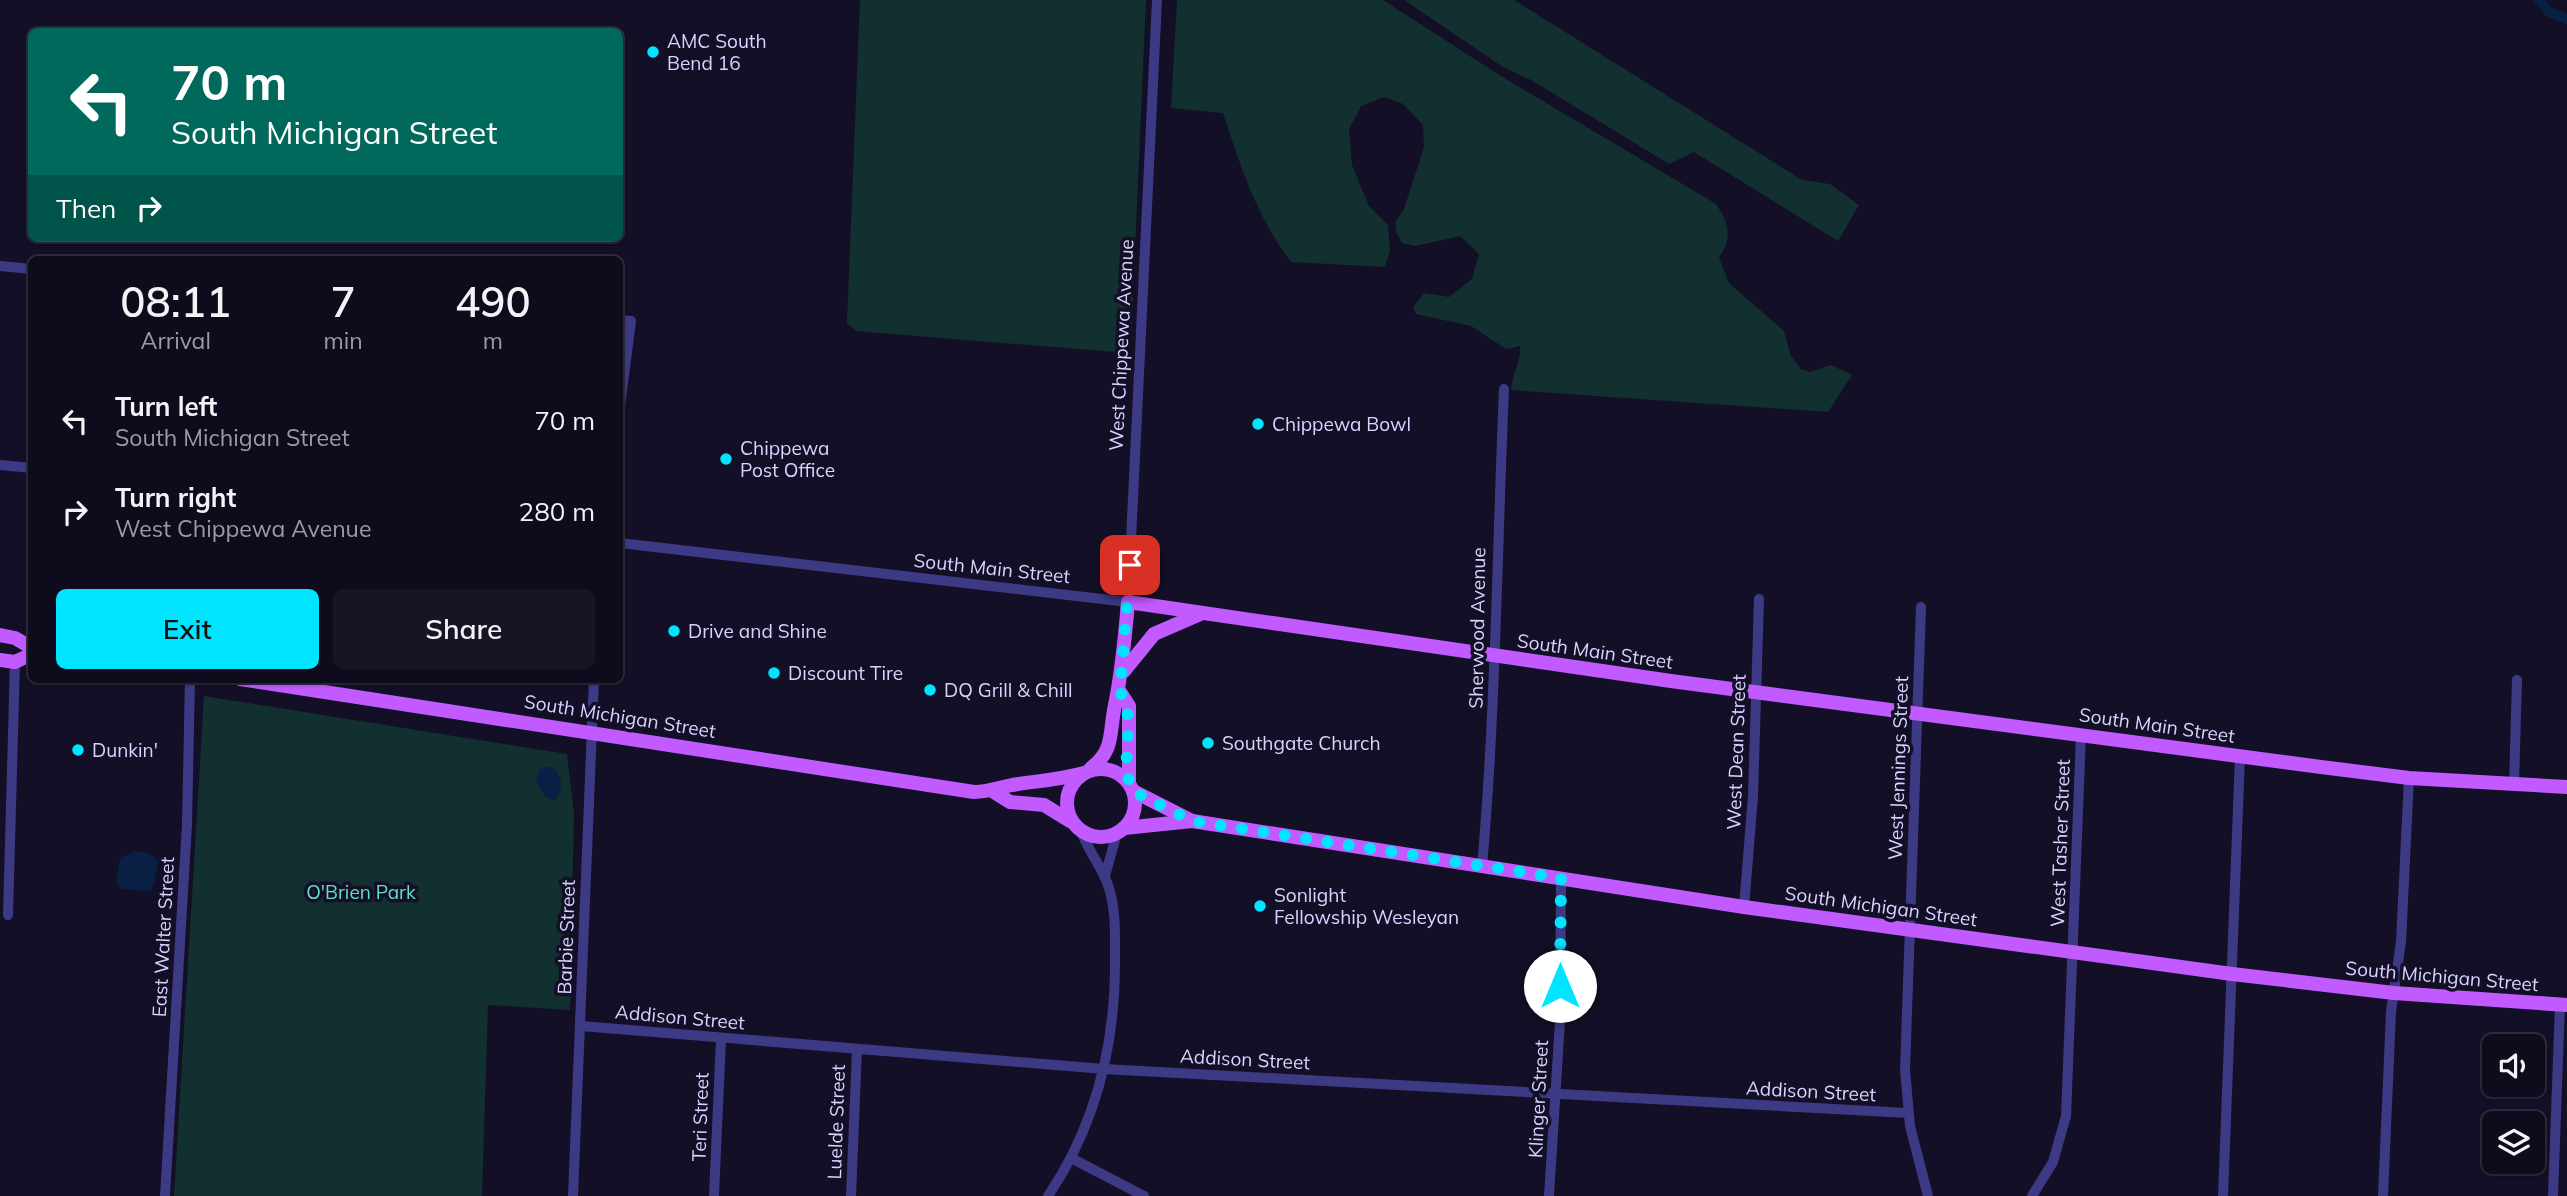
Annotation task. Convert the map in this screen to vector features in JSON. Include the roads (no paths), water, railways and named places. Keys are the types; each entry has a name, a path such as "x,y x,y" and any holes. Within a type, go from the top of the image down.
{"main road":[{"name":"South Main Street","path":"1128,603 1205,612 1492,656 2409,778 2567,787"},
{"name":"West Chippewa Avenue","path":"1087,771 1101,761 1111,744 1114,706 1120,692 1128,603"},
{"path":"1122,673 1154,634 1205,612"},
{"path":"0,635 15,638 28,646"},
{"path":"7,661 28,655"},
{"name":"South Michigan Street","path":"272,683 974,792 994,792 1010,785 1033,784 1087,771"},
{"name":"West Chippewa Avenue","path":"1120,692 1129,706 1131,787"},
{"path":"1111,769 1131,787 1134,811 1121,831 1099,837 1076,826 1066,800 1069,789 1087,771 1111,769"},
{"name":"South Michigan Street","path":"1131,787 1192,821"},
{"name":"South Michigan Street","path":"994,792 1010,802 1044,805 1076,826"},
{"name":"South Michigan Street","path":"1121,831 1192,821 1744,907 2232,974 2394,993 2563,1004"}],"street":[{"name":"West Chippewa Avenue","path":"1128,603 1157,0"},
{"path":"0,266 28,269"},
{"path":"623,354 625,320"},
{"name":"Sherwood Avenue","path":"1482,867 1492,758 1492,656 1504,389"},
{"path":"0,465 28,468"},
{"name":"South Main Street","path":"623,543 1128,603"},
{"name":"West Dean Street","path":"1744,907 1759,598"},
{"name":"West Jennings Street","path":"1921,607 1905,1070 1908,1113 1928,1196"},
{"path":"7,661 8,915"},
{"path":"2514,785 2517,680"},
{"name":"East Walter Street","path":"165,1196 187,824 190,683"},
{"name":"Barbie Street","path":"573,1196 594,683"},
{"name":"West Tasher Street","path":"2032,1196 2053,1162 2064,1127 2081,735"},
{"path":"2223,1196 2239,756"},
{"path":"2383,1196 2394,993 2402,928 2409,778"},
{"path":"1048,1196 1071,1158 1089,1119 1104,1069 1112,1021 1115,915 1105,876 1076,826"},
{"path":"1105,876 1121,831"},
{"name":"Klinger Street","path":"1549,1196 1556,1094 1561,878"},
{"path":"2553,1196 2563,1004"},
{"name":"Addison Street","path":"581,1026 1104,1069 1908,1113"},
{"name":"Teri Street","path":"714,1196 721,1039"},
{"name":"Luelde Street","path":"851,1196 857,1049"},
{"path":"1071,1158 1144,1196"}],"water":[{"path":"547,766 556,770 561,782 554,801 544,795 536,780 540,769"},
{"path":"135,851 149,853 158,861 154,885 150,891 120,889 116,881 120,858"}],"waterway":[{"path":"2539,0 2549,12 2567,19"}],"place":[{"name":"AMC South Bend 16","path":"653,52"},
{"name":"Chippewa Bowl","path":"1258,424"},
{"name":"Chippewa Post Office","path":"726,459"},
{"name":"Drive and Shine","path":"674,631"},
{"name":"Discount Tire","path":"774,673"},
{"name":"DQ Grill & Chill","path":"930,690"},
{"name":"Southgate Church","path":"1208,743"},
{"name":"Dunkin'","path":"78,750"},
{"name":"Sonlight Fellowship Wesleyan","path":"1260,906"}],"park label":[{"name":"O'Brien Park","path":"361,892"}]}
